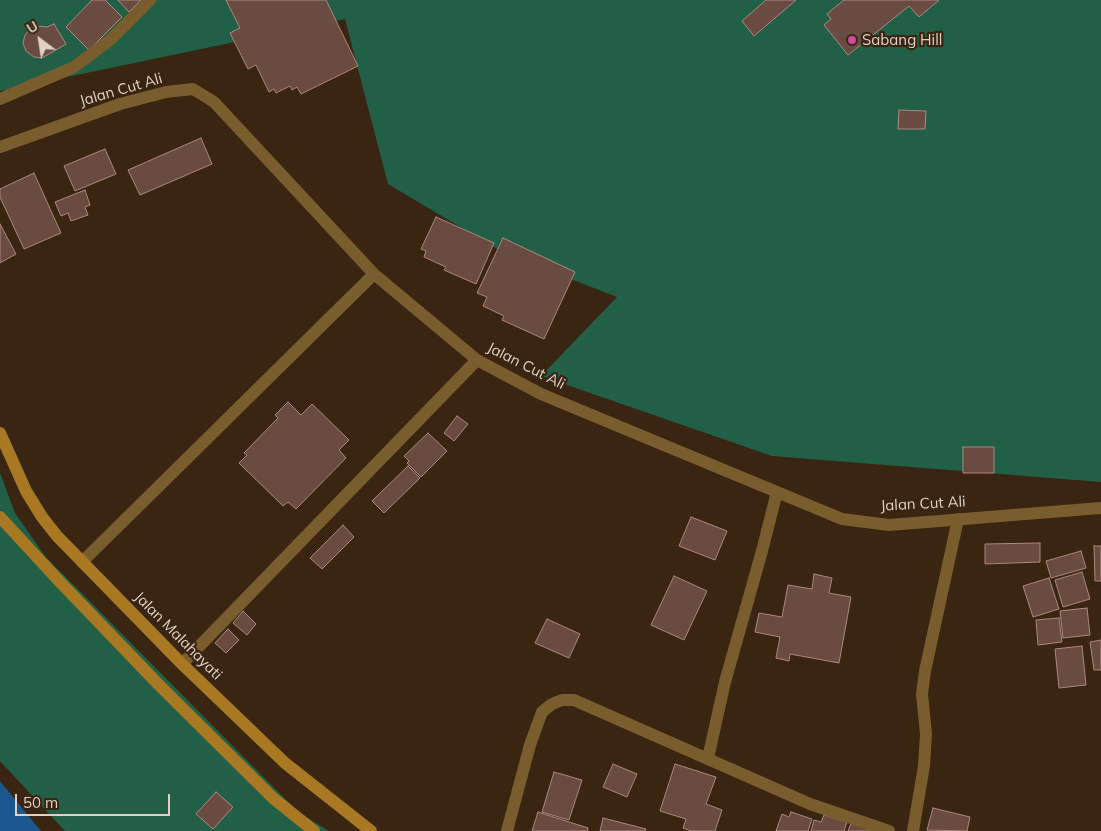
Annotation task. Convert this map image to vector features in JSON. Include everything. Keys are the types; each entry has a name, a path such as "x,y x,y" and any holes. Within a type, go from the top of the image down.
{"main road":[{"name":"Jalan Malahayati","path":"0,433 26,491 42,517 82,562 182,664 285,763 371,831"},
{"path":"0,517 160,686 273,798 314,831"}],"street":[{"path":"0,98 74,67 110,40 150,0"},
{"name":"Jalan Cut Ali","path":"0,147 120,104 166,92 193,89 214,102 374,274 476,360 550,398 842,519 889,525 1101,508"},
{"path":"82,562 374,274"},
{"path":"182,664 476,360"},
{"path":"708,758 725,682 777,492"},
{"path":"913,831 924,766 926,734 922,700 923,686 958,519"},
{"path":"507,831 536,726 542,712 552,704 562,700 574,700 810,804 889,831"}],"green space":[{"path":"0,0 1101,0 1101,482 772,456 541,376 617,297 504,253 388,184 345,19 0,91"},
{"path":"0,473 15,513 45,556 298,812 329,831 65,831 0,761"}],"water":[{"path":"0,781 41,831 0,831"}],"building":[{"path":"92,0 105,0 122,17 89,50 66,27"},
{"path":"118,0 141,0 129,12"},
{"path":"226,0 326,0 358,66 301,94 297,87 292,90 290,86 276,93 274,89 269,92 256,65 248,69 230,33 240,28"},
{"path":"766,0 796,0 754,36 742,21"},
{"name":"Sabang Hill","path":"844,0 939,0 919,17 909,6 848,55 824,25 831,19 827,14"},
{"path":"54,24 66,44 42,58 34,57 26,51 23,43 25,35 31,28 38,26 47,27"},
{"path":"899,110 926,111 925,129 898,129"},
{"path":"201,138 212,164 140,195 128,170"},
{"path":"105,149 116,174 75,191 64,166"},
{"path":"34,173 61,233 24,249 0,197 0,189"},
{"path":"85,190 90,205 85,207 88,215 71,221 68,213 61,216 55,202"},
{"path":"436,217 494,243 476,284 444,270 446,267 424,257 426,251 421,249"},
{"path":"0,224 16,254 0,263"},
{"path":"503,238 575,272 544,339 502,320 504,316 483,306 487,297 477,293"},
{"path":"288,402 301,415 312,404 349,440 339,450 346,458 296,509 288,502 283,506 239,463 247,455 244,453 278,418 275,415"},
{"path":"457,416 468,424 454,441 444,433"},
{"path":"428,433 447,451 421,477 407,463 409,461 404,456"},
{"path":"963,447 994,447 994,473 963,473"},
{"path":"408,466 420,478 384,513 372,501"},
{"path":"691,517 727,531 715,560 679,546"},
{"path":"343,525 354,537 322,569 310,558"},
{"path":"1040,543 1040,562 985,564 985,544"},
{"path":"1094,546 1101,546 1101,581 1095,581"},
{"path":"1081,551 1086,568 1051,578 1046,561"},
{"path":"1082,572 1090,599 1063,607 1055,580"},
{"path":"814,574 832,578 829,593 851,597 839,663 790,654 789,661 776,658 780,637 755,632 759,613 782,617 788,585 812,589"},
{"path":"674,576 707,591 684,640 651,625"},
{"path":"1049,578 1059,609 1033,617 1023,586"},
{"path":"1087,608 1090,635 1063,638 1060,611"},
{"path":"243,611 256,624 247,635 233,623"},
{"path":"1059,618 1062,642 1038,645 1036,620"},
{"path":"547,619 580,634 569,658 535,643"},
{"path":"228,629 239,640 226,653 215,643"},
{"path":"1101,640 1101,670 1094,670 1090,642"},
{"path":"1082,646 1086,685 1059,688 1055,649"},
{"path":"613,764 637,774 627,797 603,787"},
{"path":"675,764 716,777 706,804 722,810 715,831 691,831 683,828 686,819 660,811"},
{"path":"554,772 582,780 569,820 542,812"},
{"path":"216,792 233,807 213,829 196,814"},
{"path":"933,808 970,817 967,831 927,830"},
{"path":"538,812 588,828 587,831 532,831"},
{"path":"791,812 812,819 808,831 776,831 782,814 789,817"},
{"path":"824,815 847,822 844,831 811,831 814,820 821,822"},
{"path":"603,818 646,829 645,831 600,831"},
{"path":"851,823 879,831 848,831"}],"place":[{"name":"Sabang Hill","path":"852,40"}]}
